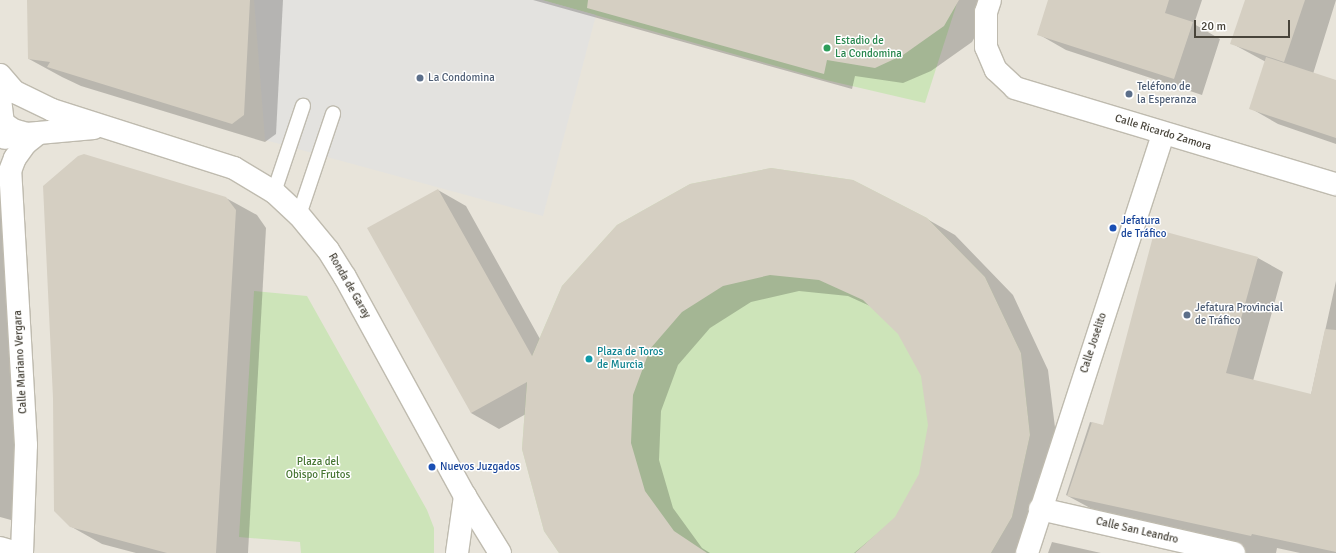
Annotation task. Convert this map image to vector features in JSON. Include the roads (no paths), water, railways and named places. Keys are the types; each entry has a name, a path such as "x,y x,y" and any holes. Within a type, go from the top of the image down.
{"street":[{"name":"Calle Ricardo Zamora","path":"990,0 986,12 986,47 996,70 1015,88 1163,134 1336,184"},
{"name":"Ronda de Garay","path":"0,75 15,92 36,104 101,128 213,160 245,174 274,192 299,215 328,250 345,277 466,496 500,553"},
{"name":"Calle Mariano Vergara","path":"0,99 7,176 26,445 22,553"},
{"name":"Ronda de Garay","path":"36,104 25,103 16,106 2,127 20,133 101,128"},
{"name":"Calle Mariano Vergara","path":"7,176 15,158 26,143 39,133"},
{"name":"Calle Joselito","path":"1027,553 1040,508 1163,134"},
{"path":"457,553 466,496"},
{"name":"Calle San Leandro","path":"1040,508 1234,553"},
{"path":"0,548 18,553"}],"lane":[{"path":"274,192 303,106"},
{"path":"299,215 333,114"}],"place":[{"name":"Estadio de La Condomina","path":"827,48"},
{"name":"La Condomina","path":"420,78"},
{"name":"Teléfono de la Esperanza","path":"1129,94"},
{"name":"Jefatura de Tráfico","path":"1113,228"},
{"name":"Jefatura Provincial de Tráfico","path":"1187,315"},
{"name":"Plaza de Toros de Murcia","path":"589,359"},
{"name":"Nuevos Juzgados","path":"432,467"}],"park label":[{"name":"Plaza del Obispo Frutos","path":"318,469"}]}
